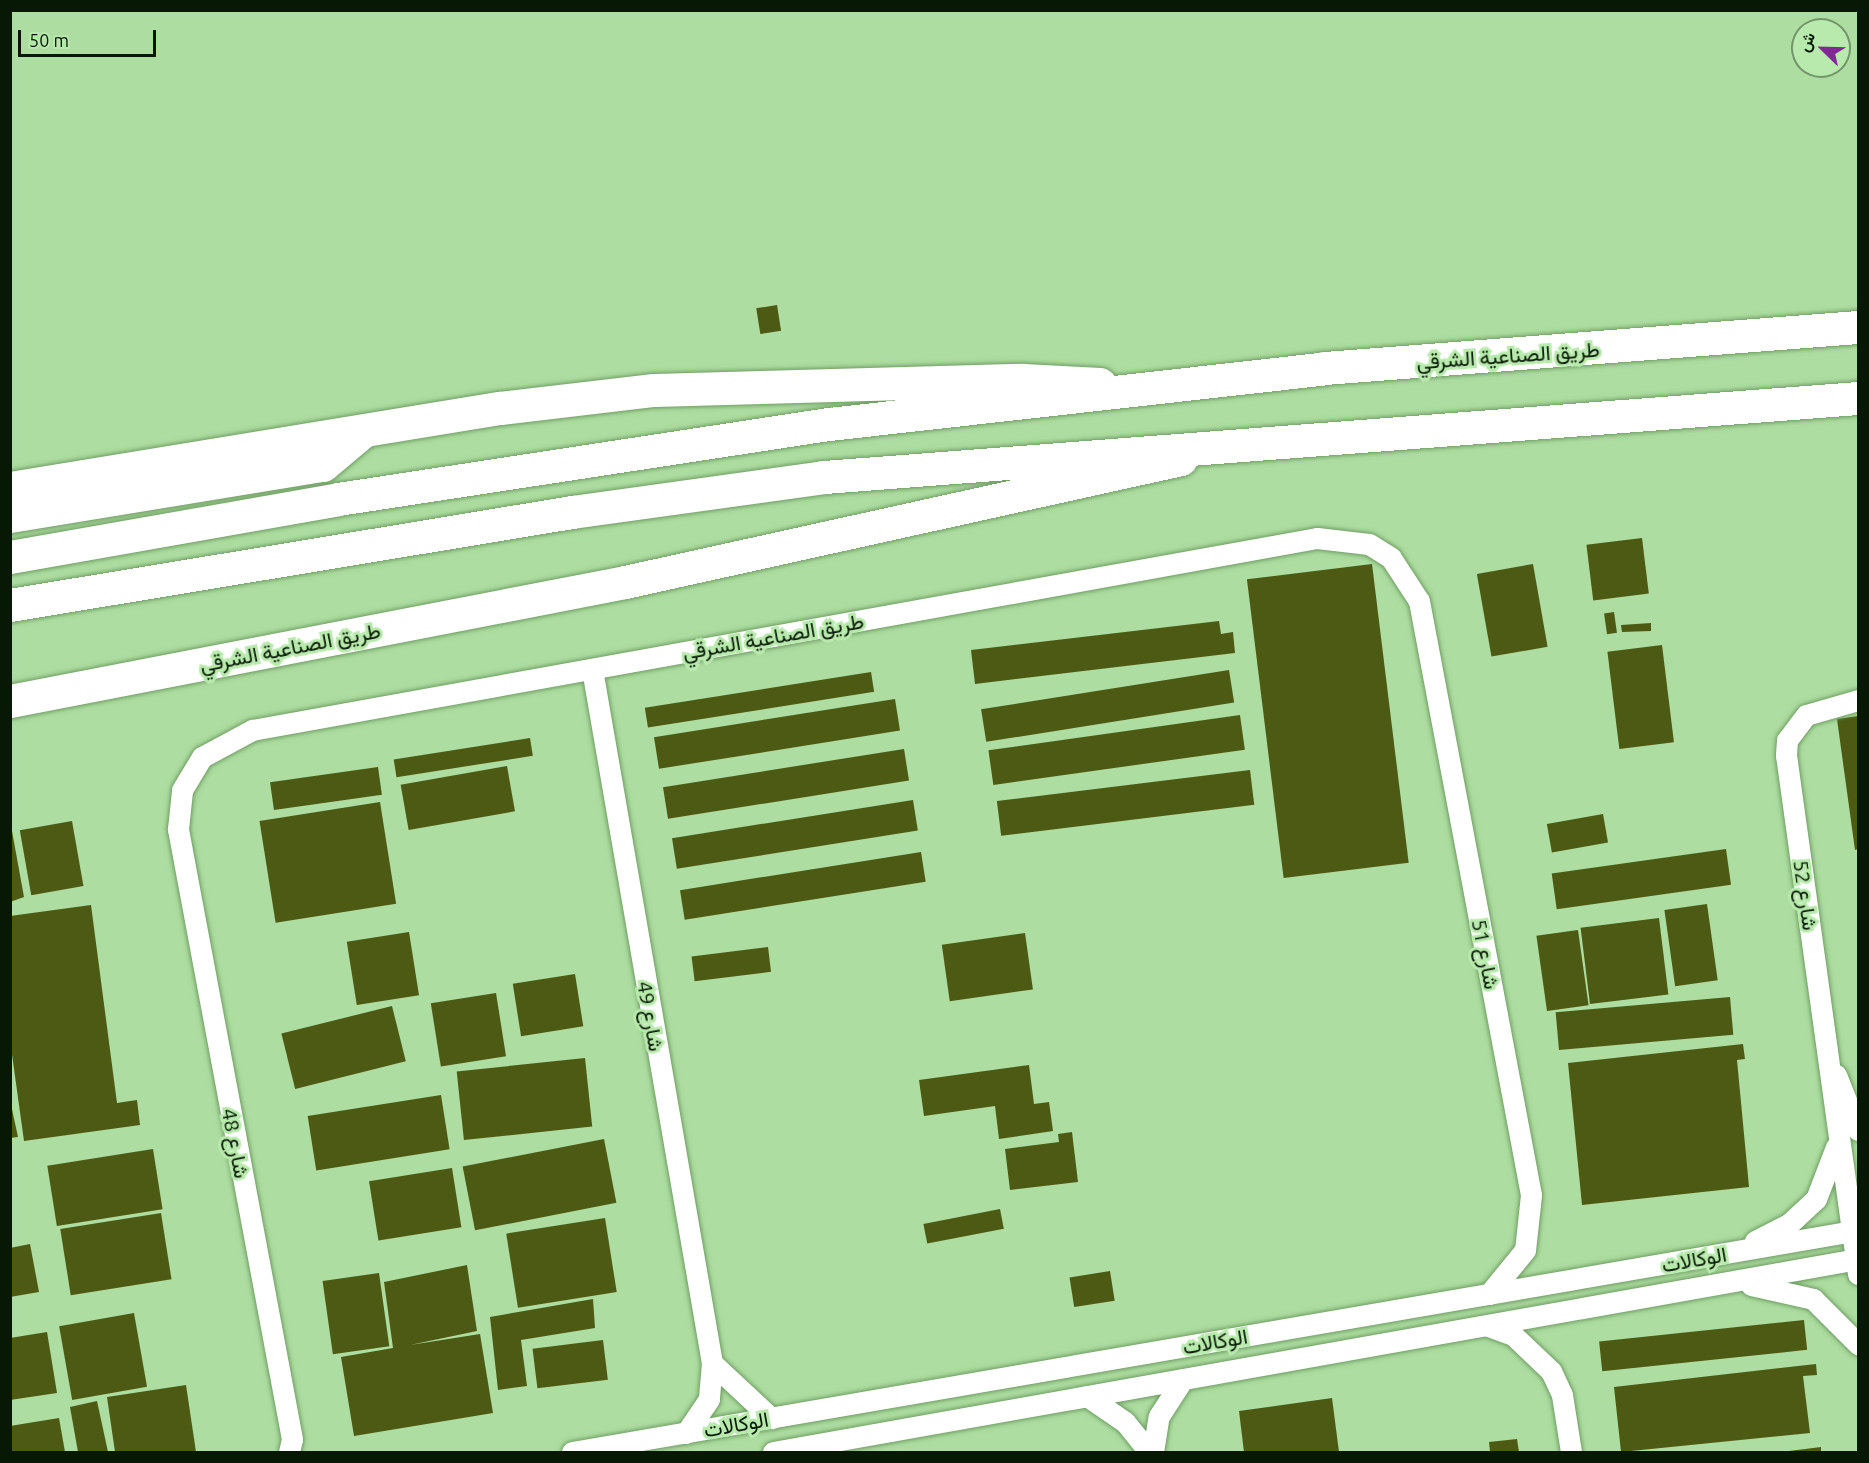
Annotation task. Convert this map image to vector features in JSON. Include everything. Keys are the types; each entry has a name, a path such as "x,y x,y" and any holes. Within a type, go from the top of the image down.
{"main road":[{"name":"طريق الصناعية الشرقي","path":"10,556 338,499 829,424 1325,368 1858,327"},
{"name":"طريق الصناعية الشرقي","path":"10,488 363,430 654,390 1023,380 1159,388"},
{"name":"طريق الصناعية الشرقي","path":"10,605 345,549 824,477 1858,398"},
{"path":"10,516 322,465 363,430"},
{"name":"طريق الصناعية الشرقي","path":"10,701 625,582 1237,446"}],"street":[{"name":"طريق الصناعية الشرقي","path":"180,847 177,808 190,772 234,735 1317,538 1352,540 1391,558 1419,601"},
{"name":"شارع 51","path":"1419,601 1531,1194 1532,1223 1525,1250 1489,1294"},
{"name":"شارع 49","path":"592,669 712,1363 709,1399 686,1433"},
{"name":"شارع 52","path":"1858,700 1806,715 1794,726 1786,755 1832,1065 1838,1137 1855,1231 1858,1264"},
{"name":"شارع 48","path":"180,847 294,1448"},
{"name":"شارع 52","path":"1832,1065 1858,1130"},
{"path":"1732,1252 1790,1224 1816,1199 1838,1137"},
{"name":"الوكالات","path":"572,1452 1855,1231"},
{"name":"الوكالات","path":"775,1452 1730,1282 1858,1264"},
{"path":"1730,1282 1786,1289 1813,1299 1858,1344"},
{"path":"1488,1326 1520,1340 1551,1371 1562,1395 1572,1452"},
{"path":"712,1363 771,1418"},
{"path":"1151,1452 1159,1416 1183,1379"},
{"path":"1087,1396 1125,1422 1151,1452"}],"building":[{"path":"777,305 781,331 760,334 756,308"},
{"path":"1642,538 1649,594 1593,600 1586,545"},
{"path":"1372,564 1409,863 1284,878 1247,579"},
{"path":"1533,564 1548,647 1491,657 1477,574"},
{"path":"1614,612 1617,633 1607,634 1604,613"},
{"path":"1219,621 1221,634 1233,632 1235,653 975,684 971,650"},
{"path":"1651,623 1651,631 1622,632 1621,625"},
{"path":"1662,645 1674,742 1619,749 1607,652"},
{"path":"1229,670 1234,703 986,742 981,709"},
{"path":"871,672 874,692 648,728 645,708"},
{"path":"895,699 900,731 659,769 654,737"},
{"path":"1240,715 1245,750 993,785 988,750"},
{"path":"1858,716 1858,849 1855,850 1837,719"},
{"path":"530,738 533,756 397,777 394,760"},
{"path":"904,749 909,781 668,819 663,787"},
{"path":"507,766 515,811 409,830 401,785"},
{"path":"378,767 382,795 274,810 270,782"},
{"path":"1250,770 1254,805 1001,836 997,801"},
{"path":"913,800 918,831 677,869 672,838"},
{"path":"380,802 396,904 276,923 260,821"},
{"path":"1603,814 1608,843 1552,852 1547,824"},
{"path":"72,821 83,886 31,895 20,830"},
{"path":"12,831 24,897 10,902 10,832"},
{"path":"1726,849 1731,885 1557,909 1552,873"},
{"path":"921,852 926,882 685,920 680,890"},
{"path":"1707,904 1718,980 1675,986 1664,910"},
{"path":"91,905 117,1103 137,1100 140,1125 24,1141 10,1040 10,916"},
{"path":"1659,918 1668,994 1590,1004 1581,928"},
{"path":"1578,930 1589,1005 1547,1011 1536,936"},
{"path":"409,932 419,995 357,1005 347,942"},
{"path":"1025,933 1033,989 950,1001 942,945"},
{"path":"768,947 771,972 695,981 692,956"},
{"path":"575,974 583,1026 521,1036 513,984"},
{"path":"496,993 506,1056 441,1067 431,1003"},
{"path":"1730,997 1733,1035 1559,1050 1556,1012"},
{"path":"392,1006 406,1061 295,1089 281,1034"},
{"path":"1743,1044 1745,1059 1737,1060 1749,1187 1582,1205 1568,1063"},
{"path":"585,1058 592,1127 464,1140 457,1071"},
{"path":"1029,1065 1034,1104 1049,1102 1053,1131 999,1139 995,1106 924,1116 919,1080"},
{"path":"441,1095 450,1149 316,1170 308,1116"},
{"path":"10,1100 18,1137 10,1138"},
{"path":"1072,1132 1078,1182 1010,1190 1005,1149 1059,1142 1058,1134"},
{"path":"604,1139 616,1203 475,1230 463,1166"},
{"path":"153,1149 163,1209 57,1226 47,1166"},
{"path":"452,1168 461,1227 378,1240 369,1181"},
{"path":"1000,1209 1004,1229 927,1244 923,1224"},
{"path":"161,1213 171,1279 71,1295 60,1229"},
{"path":"605,1218 617,1292 518,1308 506,1234"},
{"path":"30,1244 39,1292 10,1297 10,1248"},
{"path":"467,1265 477,1331 410,1345 480,1334 493,1413 354,1436 341,1357 393,1348 384,1282"},
{"path":"1110,1271 1115,1301 1074,1307 1070,1277"},
{"path":"379,1273 389,1346 333,1354 323,1281"},
{"path":"593,1299 595,1328 521,1340 527,1386 498,1390 490,1317"},
{"path":"134,1313 147,1387 72,1400 59,1326"},
{"path":"1804,1320 1807,1350 1602,1371 1599,1342"},
{"path":"47,1332 57,1393 10,1400 10,1338"},
{"path":"603,1340 608,1380 537,1388 533,1349"},
{"path":"1816,1364 1817,1375 1803,1376 1810,1433 1621,1452 1614,1387"},
{"path":"186,1385 196,1452 115,1452 107,1397"},
{"path":"1332,1398 1339,1452 1244,1452 1239,1411"},
{"path":"97,1401 108,1452 78,1452 70,1407"},
{"path":"59,1418 65,1452 10,1452 10,1426"},
{"path":"1517,1439 1519,1452 1490,1452 1489,1442"},
{"path":"1821,1447 1821,1452 1789,1452 1789,1451"}]}
